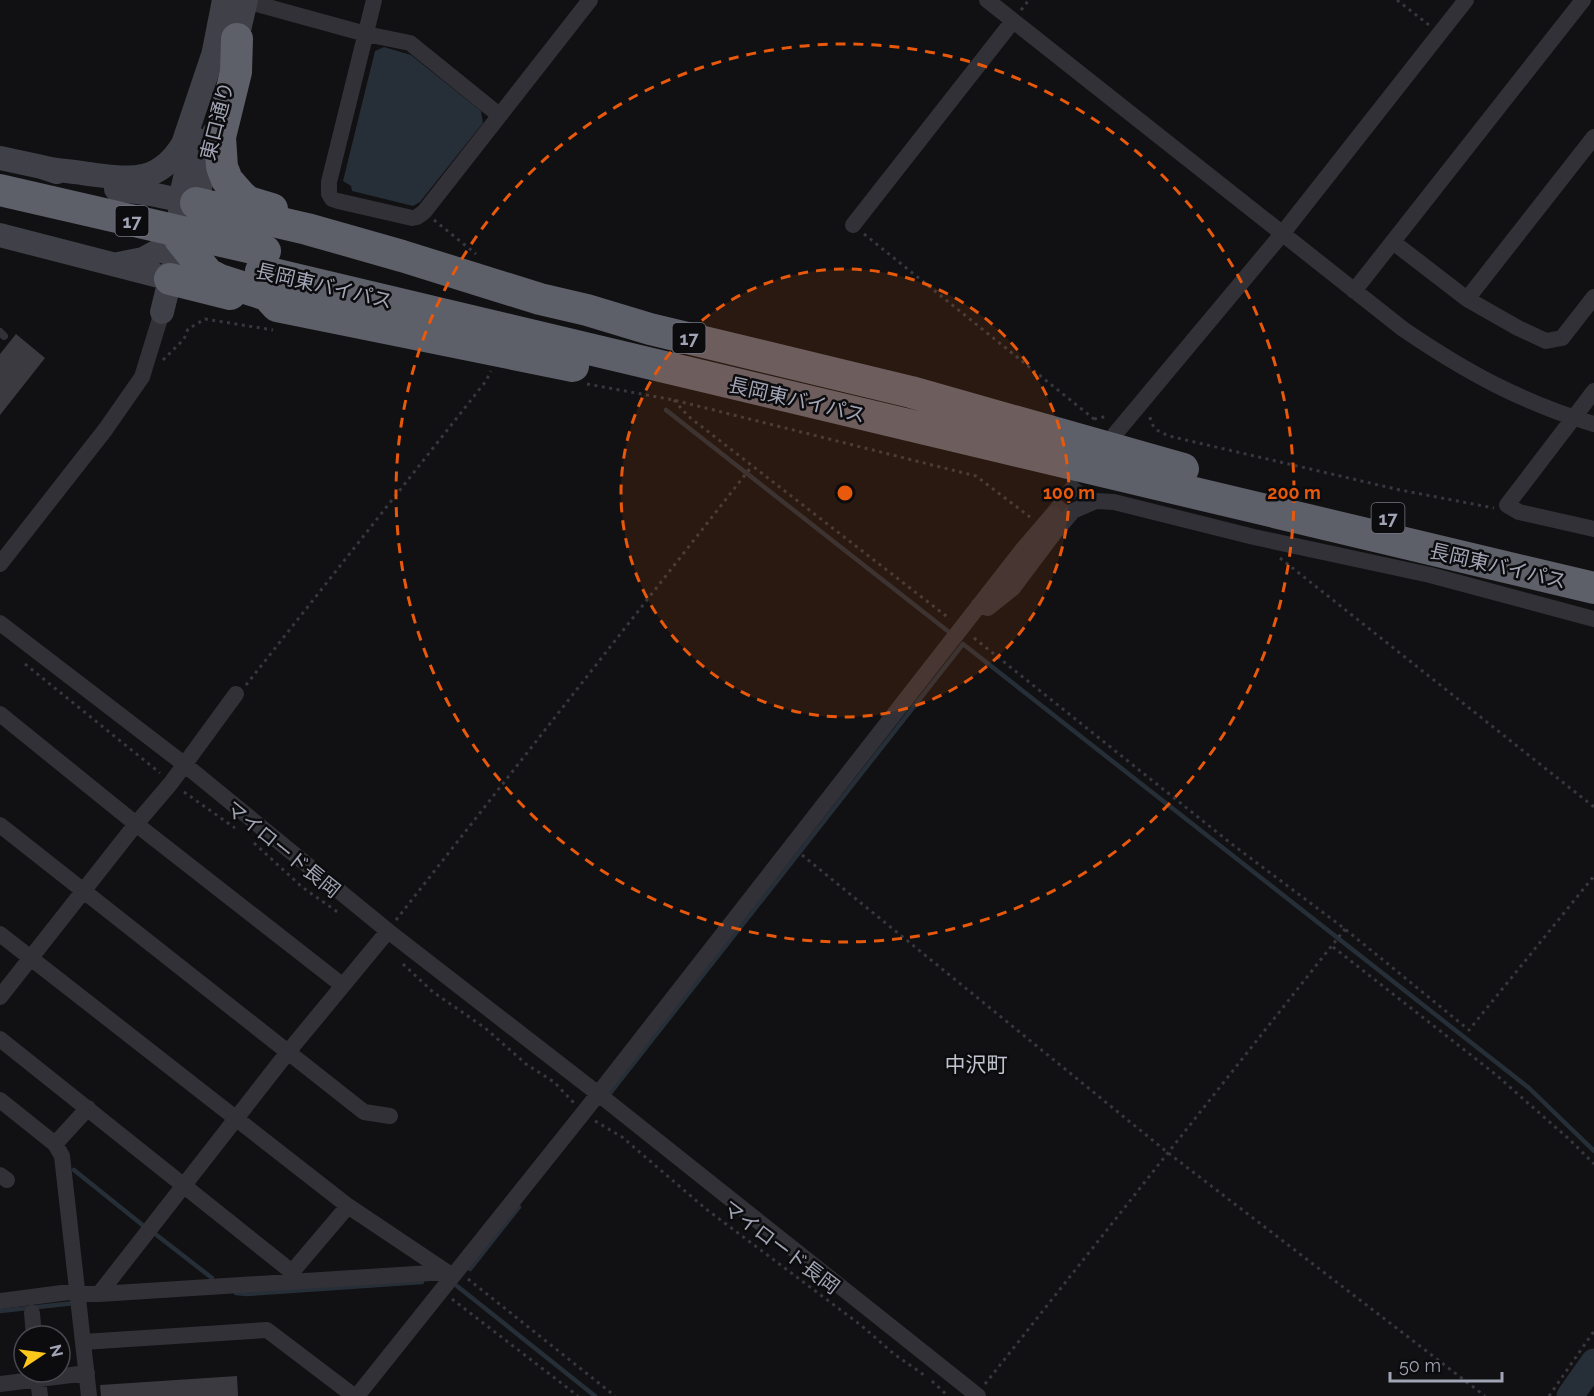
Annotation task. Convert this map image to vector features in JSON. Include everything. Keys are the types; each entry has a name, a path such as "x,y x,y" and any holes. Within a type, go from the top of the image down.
{"highway":[{"path":"226,45 236,72 220,137 224,175 248,202 295,217 307,229"},
{"name":"長岡東バイパス","path":"0,190 263,261 899,424 1594,588"},
{"name":"17","path":"188,202 307,229 540,299 650,329 911,392 1183,469"},
{"name":"長岡東バイパス","path":"0,211 106,237 263,261 1183,469 1594,567"},
{"name":"17","path":"243,213 223,216 180,239 208,274 267,295 276,318"},
{"name":"17","path":"170,279 276,318 512,355 899,424"}],"street":[{"path":"239,0 366,34 410,43 499,115"},
{"name":"東口通り","path":"162,312 226,45 239,0"},
{"path":"374,0 329,182 329,194 332,199 338,201 411,218 423,212 587,1"},
{"path":"987,0 1403,329 1476,376 1515,395 1594,424"},
{"path":"1115,434 1282,234 1466,0"},
{"path":"1354,291 1583,0"},
{"path":"853,225 1013,21"},
{"path":"42,167 125,179 140,178 163,168 175,157 183,144 226,45"},
{"path":"1467,299 1594,137"},
{"name":"17","path":"0,158 42,167 86,182 188,202"},
{"name":"17","path":"112,188 148,207 166,220 180,239 143,259 116,265"},
{"name":"17","path":"0,235 170,279"},
{"path":"1393,242 1467,299 1546,341 1562,338 1594,297"},
{"path":"0,564 105,430 142,378 162,312"},
{"path":"1594,391 1507,505 1519,512 1594,529"},
{"path":"978,606 988,608 1013,588 1073,511 1096,501 1114,502 1254,537 1430,575 1594,619"},
{"path":"84,1342 267,1330 356,1396 441,1290 452,1272 602,1097 978,606 1053,514"},
{"path":"0,623 184,764 388,931 602,1097 978,1396"},
{"path":"0,995 171,783 236,694"},
{"path":"0,714 342,985"},
{"path":"0,825 364,1112 390,1116"},
{"path":"99,1294 288,1052 388,931"},
{"path":"0,934 348,1206 452,1272"},
{"path":"0,1039 88,1108 292,1277"},
{"path":"0,1100 55,1144 64,1162 89,1396"},
{"path":"55,1144 88,1108"},
{"path":"292,1277 348,1206"},
{"path":"0,1301 77,1291 99,1294 292,1277 452,1272"},
{"path":"32,1313 33,1324"},
{"path":"72,1376 87,1373"}],"path":[{"path":"1397,0 1440,34"},
{"path":"423,212 477,255"},
{"path":"853,225 1094,419"},
{"path":"142,378 184,339 188,329 205,319 276,318"},
{"path":"236,694 243,689 486,381 493,366"},
{"path":"584,383 674,400 976,476 1030,517 1031,525"},
{"path":"674,400 688,416 962,628 1470,1030 1594,876"},
{"path":"1151,409 1152,427 1173,438 1446,499 1492,508 1507,505"},
{"path":"1083,416 1094,419 1116,412"},
{"path":"388,931 738,487 752,466"},
{"path":"1254,537 1594,807"},
{"path":"18,658 165,778"},
{"name":"マイロード長岡","path":"180,789 243,833"},
{"name":"マイロード長岡","path":"251,841 302,887 339,913"},
{"path":"802,855 1167,1152 1485,1396"},
{"path":"978,1396 987,1380 1345,931"},
{"path":"1333,947 1519,1093 1594,1164"},
{"path":"398,959 433,992 485,1029 526,1064 554,1082 573,1102"},
{"name":"マイロード長岡","path":"596,1121 622,1137 706,1209 761,1249 823,1299 862,1326 894,1354 930,1379 948,1396"},
{"path":"452,1272 615,1396"},
{"path":"441,1290 578,1396"},
{"path":"1549,1396 1594,1331"}],"shaded area":[{"path":"384,47 411,55 481,111 483,123 420,202 413,206 352,191 351,186 343,181 375,51"}],"building":[{"path":"16,334 45,358 0,415 0,354"},
{"path":"237,1376 238,1396 101,1396 100,1385"}],"waterway":[{"path":"666,410 949,632"},
{"path":"607,1097 963,644 1529,1088 1594,1151"},
{"path":"74,1170 145,1227"},
{"path":"470,1269 519,1207"},
{"path":"154,1233 212,1278"},
{"path":"236,1293 422,1282"},
{"path":"457,1286 595,1396"},
{"path":"0,1311 75,1303"},
{"path":"1570,1396 1594,1362"}],"tunnel":[{"path":"1053,514 1092,463"}],"district":[{"name":"中沢町","path":"976,1064"}]}
